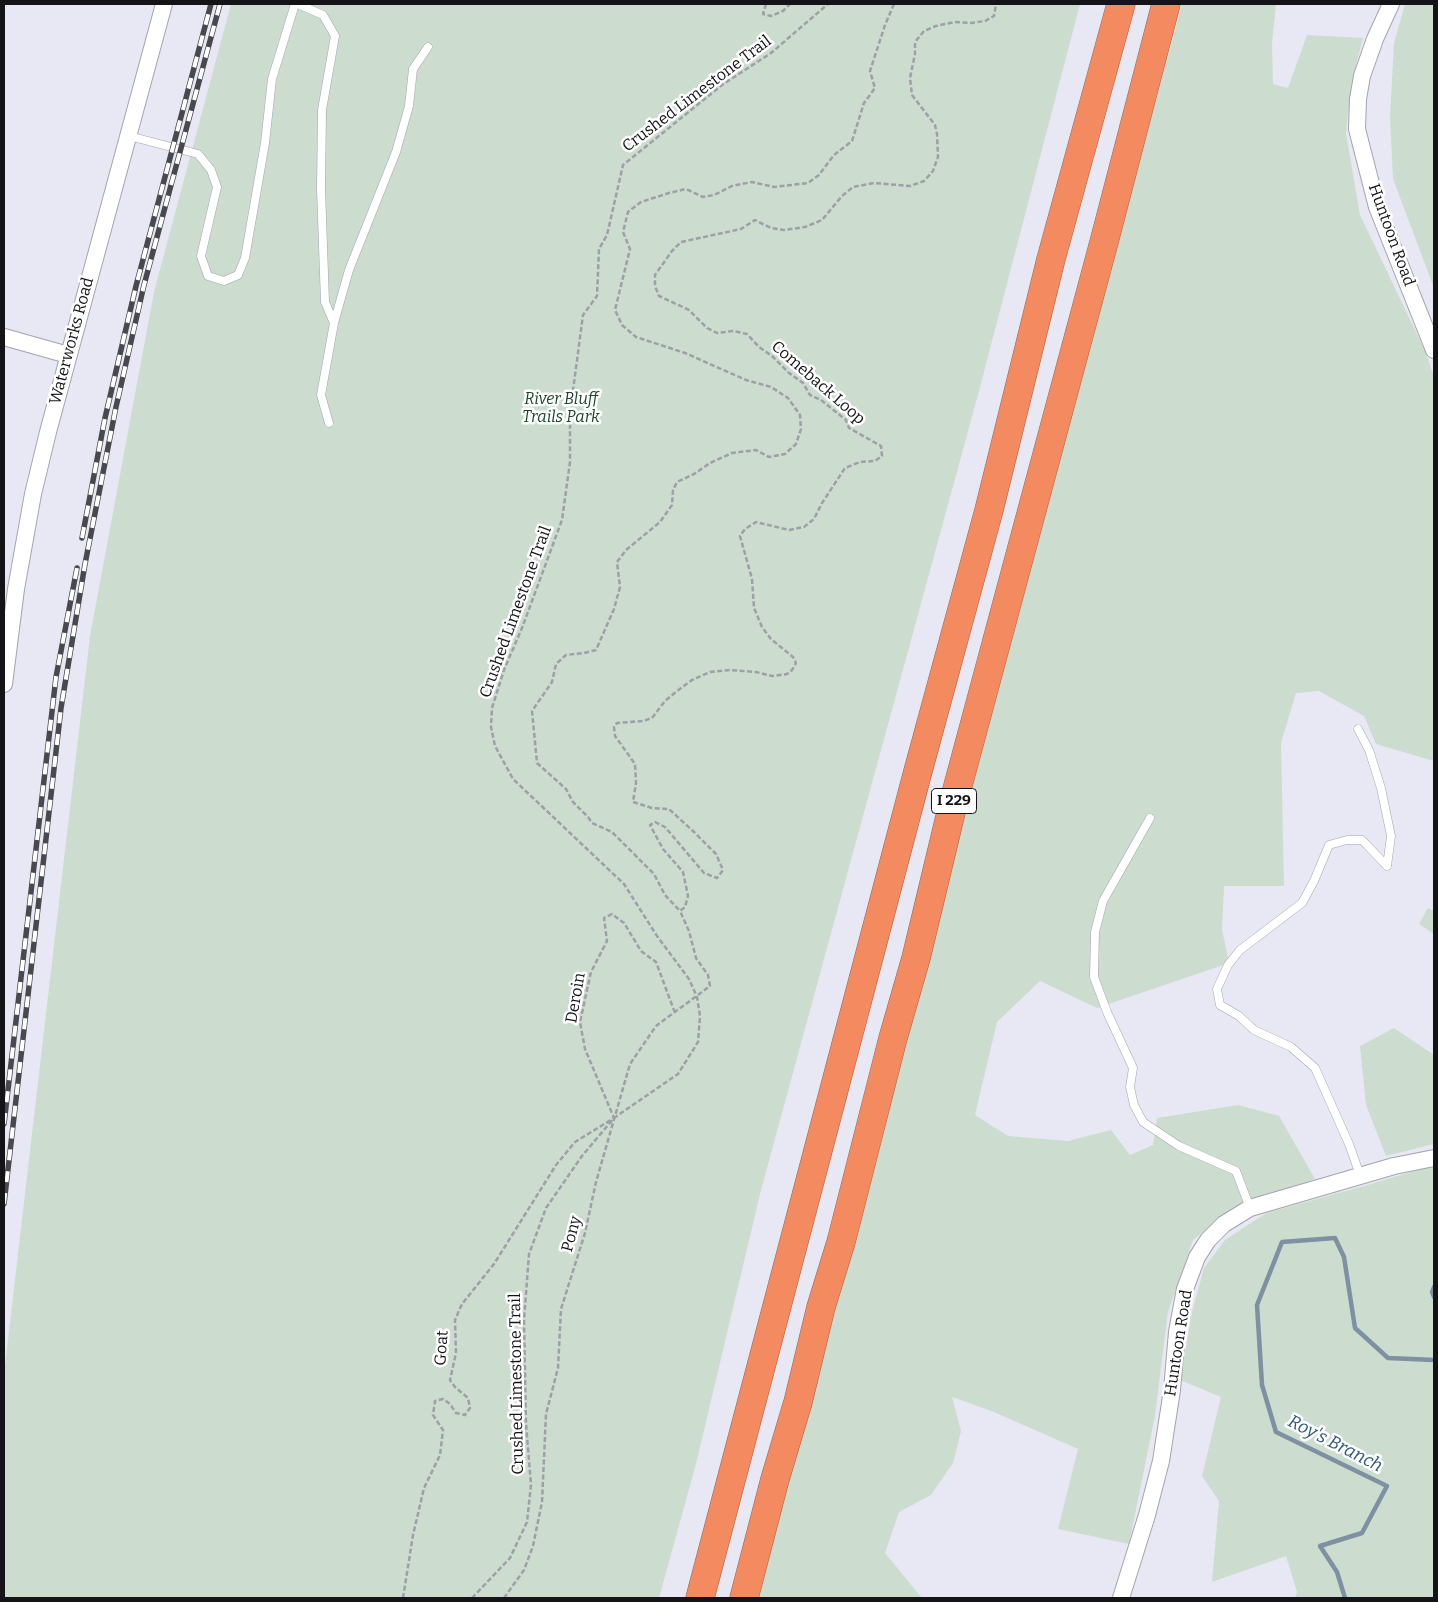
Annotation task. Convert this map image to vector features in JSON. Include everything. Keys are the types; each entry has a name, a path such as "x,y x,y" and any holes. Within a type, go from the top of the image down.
{"highway":[{"name":"I 229","path":"700,1598 991,501 1051,259 1121,4"},
{"name":"I 229","path":"744,1598 798,1402 821,1308 841,1242 870,1125 916,958 953,804 1166,4"}],"street":[{"name":"Waterworks Road","path":"4,684 16,589 33,494 68,355 164,4"},
{"name":"Huntoon Road","path":"1391,4 1375,39 1362,76 1358,99 1357,129 1377,207 1434,350"},
{"path":"4,337 68,355"},
{"name":"Huntoon Road","path":"1120,1598 1147,1515 1161,1461 1172,1390 1177,1332 1186,1290 1197,1257 1208,1240 1224,1224 1250,1208 1360,1175 1434,1158"}],"lane":[{"path":"129,136 198,154 211,170 217,187 201,256 208,276 224,281 238,275 245,258 266,143 272,79 297,4 322,15 334,36 322,110 321,190 326,302 334,323"},
{"path":"329,423 320,395 334,323 349,270 396,152 409,106 413,70 428,47"},
{"path":"1358,729 1369,750 1381,788 1392,836 1387,866 1362,840 1347,840 1329,845 1314,881 1302,903 1240,950 1228,965 1217,989 1220,1005 1239,1016 1254,1030 1291,1047 1314,1068 1349,1144 1360,1175"},
{"path":"1150,818 1103,901 1095,932 1094,977 1107,1012 1133,1068 1130,1087 1134,1105 1143,1122 1179,1146 1236,1171 1250,1208"}],"path":[{"path":"766,4 763,14 771,16 783,11 790,4"},
{"name":"Crushed Limestone Trail","path":"472,1598 510,1558 527,1522 531,1485 526,1424 524,1320 529,1254 546,1208 582,1156 614,1118 678,1074 698,1042 700,1016 697,996 689,979 656,936 624,884 513,779 495,746 491,727 492,708 504,670 522,628 562,520 570,462 570,413 583,315 597,296 599,249 607,235 623,165 722,85 772,53 828,4"},
{"name":"Comeback Loop","path":"894,4 870,71 874,88 864,103 852,141 834,155 819,175 808,183 774,187 752,182 732,186 714,195 703,197 686,189 650,199 640,202 628,212 623,232 630,249 615,310 622,325 636,337 685,353 746,380 771,387 788,398 800,415 801,429 796,444 785,454 769,457 756,450 732,453 677,482 673,490 672,505 660,522 626,550 617,562 620,587 614,609 596,650 566,655 556,664 552,682 532,711 536,763 566,789 573,802 588,816 592,824 612,832 654,874 665,895 680,911 685,907 688,896 683,872 663,849 650,825 655,822 665,828 704,873 717,878 723,870 716,854 670,809 652,808 634,802 636,764 615,736 614,727 617,722 643,721 652,718 665,701 677,690 692,680 710,672 730,670 756,672 772,676 787,674 792,670 796,663 793,657 771,639 762,627 754,608 752,579 740,536 756,522 789,530 804,527 814,519 844,468 860,462 875,461 882,456 881,446 849,428 846,420 821,400 810,395 803,383 759,347 747,334 733,331 717,333 707,328 689,310 659,296 654,286 655,275 681,242 741,228 755,220 770,228 784,230 805,227 822,220 842,196 853,187 874,183 910,186 924,181 933,171 938,157 935,125 912,95 910,78 915,54 915,42 924,31 936,26 955,22 971,23 985,21 994,16 996,4"},
{"name":"Pony","path":"504,1598 524,1570 533,1546 542,1502 546,1414 558,1368 561,1309 585,1233 596,1182 630,1064 656,1026 710,986 708,975 696,958 690,931 680,911"},
{"name":"Deroin","path":"614,1118 585,1049 580,1022 591,972 606,941 604,918 612,914 624,923 641,951 656,962 675,1013"},
{"name":"Goat","path":"403,1598 413,1535 424,1488 440,1455 443,1430 433,1415 435,1401 443,1398 456,1413 465,1415 470,1408 468,1398 450,1380 456,1353 455,1320 462,1304 494,1264 556,1164 575,1142 614,1118"}],"green space":[{"name":"River Bluff Trails Park","path":"231,4 1080,4 979,391 761,1190 696,1464 659,1598 4,1598 4,1374 90,636 154,292"},
{"path":"1182,4 1276,4 1272,44 1273,84 1288,88 1307,35 1363,38 1351,85 1346,133 1360,215 1426,353 1434,377 1434,761 1376,744 1364,716 1319,691 1296,693 1281,743 1284,886 1224,886 1222,929 1229,963 1097,1008 1040,981 997,1022 975,1115 1008,1136 1068,1141 1111,1130 1130,1155 1153,1145 1157,1118 1238,1105 1279,1116 1315,1179 1238,1205 1193,1240 1168,1312 1155,1416 1129,1544 1058,1529 1078,1449 994,1412 952,1397 961,1431 953,1463 931,1495 899,1512 885,1553 922,1598 757,1598 1004,667"},
{"path":"1405,4 1434,4 1434,288 1393,179 1390,117 1394,43"},
{"path":"1428,908 1434,911 1434,934 1419,924"},
{"path":"1394,1028 1434,1055 1434,1144 1386,1156 1366,1105 1360,1046"},
{"path":"1434,1165 1434,1598 1295,1598 1297,1592 1286,1556 1212,1582 1219,1501 1202,1476 1221,1397 1180,1380 1192,1312 1204,1268 1225,1240 1266,1213"}],"waterway":[{"name":"Roy's Branch","path":"1345,1598 1337,1572 1320,1546 1362,1533 1387,1486 1276,1432 1262,1385 1257,1305 1282,1242 1335,1238 1344,1257 1355,1328 1388,1358 1434,1360"},
{"name":"Roy's Branch","path":"1434,1287 1432,1292 1434,1297"}],"railway":[{"path":"82,538 105,418 136,286 211,4"},
{"path":"4,1204 61,708 85,564 116,407 144,285 220,4"},
{"path":"4,1124 56,677 77,568"}]}
